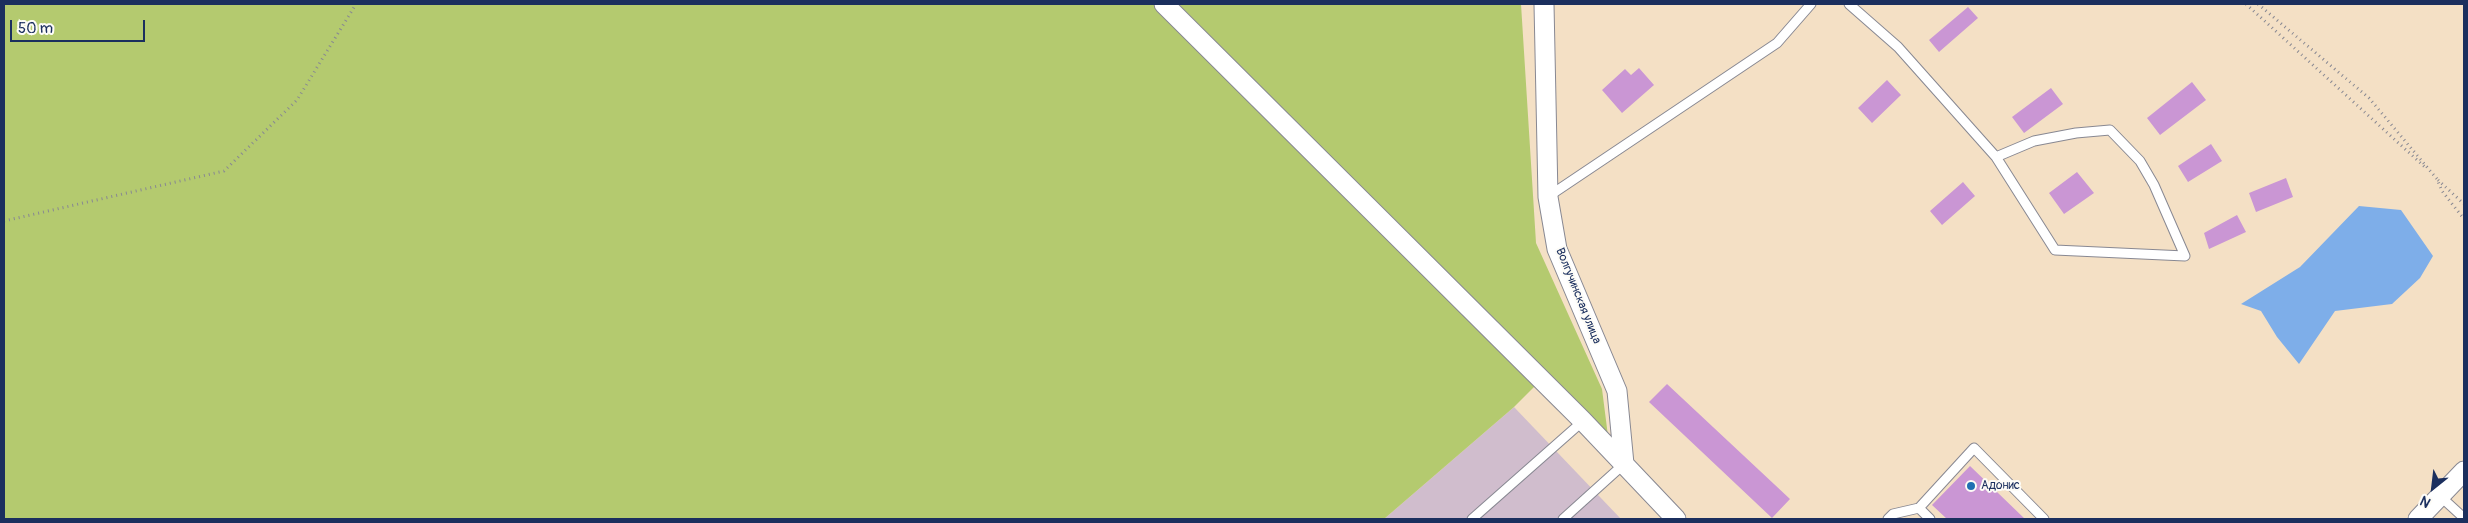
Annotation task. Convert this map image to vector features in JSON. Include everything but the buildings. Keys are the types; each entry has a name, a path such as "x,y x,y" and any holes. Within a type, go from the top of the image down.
{"street":[{"path":"1164,4 1584,422 1676,519"},
{"name":"Волгучинская улица","path":"1544,4 1548,196 1557,249 1617,391 1624,464"},
{"path":"2418,519 2464,471"}],"lane":[{"path":"1548,196 1777,43 1811,4"},
{"path":"1849,4 1898,47 1996,157 2055,250 2185,256 2154,185 2140,161 2110,130 2076,133 2034,141 1996,157"},
{"path":"1472,519 1584,422"},
{"path":"1888,519 1893,514 1919,508 1974,448 2044,519"},
{"path":"1563,519 1624,464"},
{"path":"2440,496 2464,518"},
{"path":"1919,508 1930,519"}],"path":[{"path":"4,221 224,171 297,100 356,4"},
{"path":"2246,4 2464,204"},
{"path":"2258,4 2369,98 2437,179 2442,191 2464,219"}],"shaded area":[{"path":"1514,407 1621,519 1384,519"}],"green space":[{"path":"4,4 1521,4 1536,243 1602,389 1608,436 1548,373 1514,407 1384,519 4,519"}],"water":[{"path":"2359,206 2401,210 2433,256 2420,278 2392,304 2335,311 2299,364 2277,337 2261,311 2241,304 2300,267"}],"place":[{"name":"Адонис","path":"1971,486"}]}
